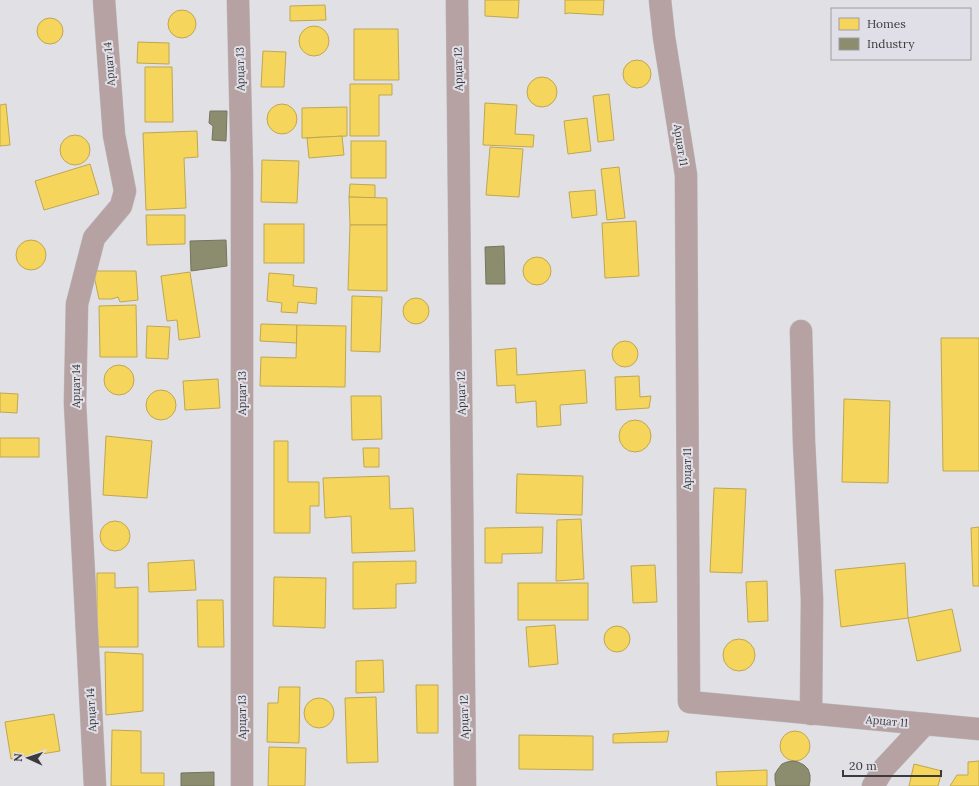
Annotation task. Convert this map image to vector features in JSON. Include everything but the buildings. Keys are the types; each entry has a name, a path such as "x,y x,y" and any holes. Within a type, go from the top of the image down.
{"street":[{"name":"Арцат 14","path":"94,786 75,403 77,304 94,238 121,206 125,191 114,135 104,0"},
{"name":"Арцат 13","path":"238,0 242,173 242,786"},
{"name":"Арцат 12","path":"457,0 465,786"},
{"name":"Арцат 11","path":"660,0 664,37 686,175 689,702 979,729"},
{"path":"801,331 804,442 812,599 811,714"},
{"path":"873,786 884,768 926,724"}]}
